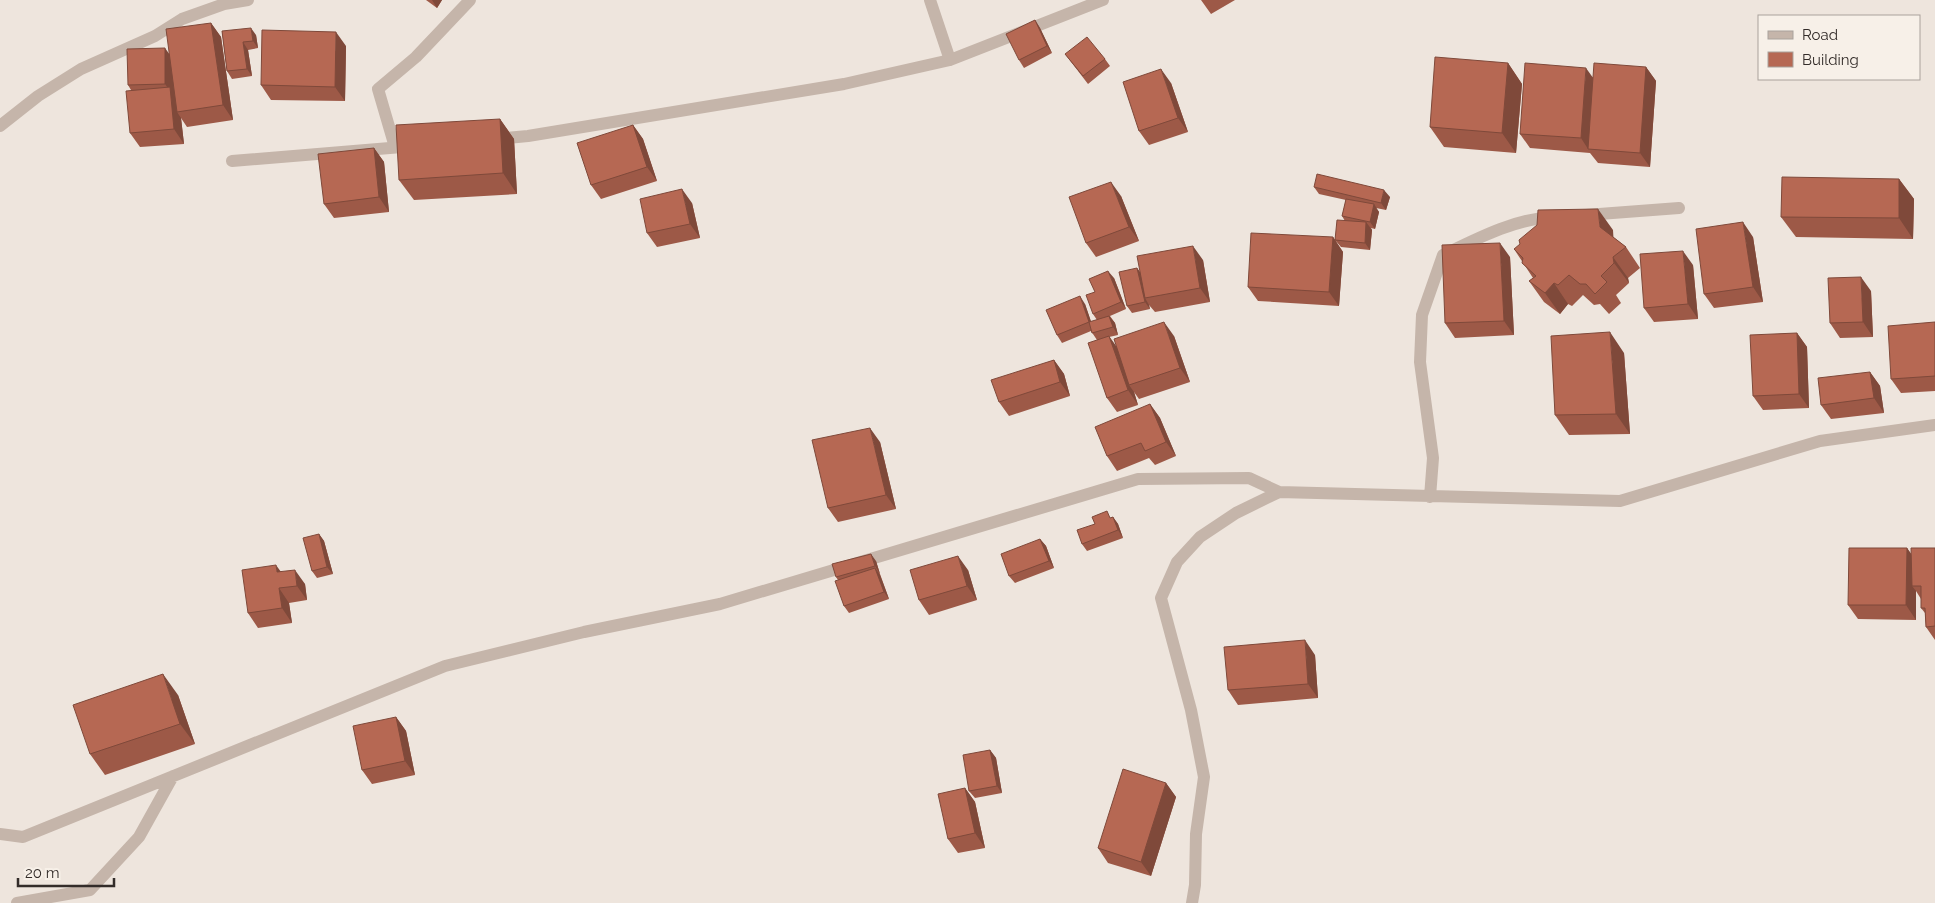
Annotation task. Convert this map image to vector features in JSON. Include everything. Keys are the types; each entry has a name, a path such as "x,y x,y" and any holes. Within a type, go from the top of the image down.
{"street":[{"path":"0,126 38,96 81,69 155,36 182,19 224,4 248,0"},
{"path":"395,147 378,89 416,57 470,0"},
{"path":"930,0 950,60"},
{"path":"481,140 528,136 844,84 950,60 1103,0"},
{"path":"232,161 423,145"},
{"path":"1430,497 1433,458 1420,352 1422,315 1443,255 1491,232 1538,218 1679,208"},
{"path":"0,834 23,837 445,666 584,632 720,604 1138,479 1249,478 1280,492 1620,501 1820,441 1935,425"},
{"path":"1192,903 1195,885 1196,834 1204,778 1192,710 1162,598 1177,562 1200,537 1236,513 1280,492"},
{"path":"17,903 90,890 139,837 173,776"}],"building":[{"path":"1035,20 1047,46 1019,60 1006,34"},
{"path":"211,23 223,105 177,112 166,29"},
{"path":"251,28 253,41 243,42 247,69 227,71 222,31"},
{"path":"262,30 336,32 335,87 261,85"},
{"path":"1087,37 1105,59 1083,76 1065,54"},
{"path":"165,48 165,84 128,85 127,49"},
{"path":"1435,57 1508,63 1502,133 1430,127"},
{"path":"1525,63 1586,68 1581,138 1520,134"},
{"path":"1594,63 1646,67 1640,153 1588,149"},
{"path":"1161,69 1178,118 1139,131 1123,82"},
{"path":"170,87 174,129 130,133 126,91"},
{"path":"500,119 503,173 399,180 396,125"},
{"path":"633,125 647,167 591,185 577,143"},
{"path":"374,148 379,197 324,204 318,154"},
{"path":"1317,174 1384,190 1381,203 1314,187"},
{"path":"1782,177 1899,179 1899,218 1781,217"},
{"path":"1111,182 1129,227 1086,243 1069,197"},
{"path":"682,189 690,224 647,233 640,199"},
{"path":"1346,199 1374,204 1370,222 1342,216"},
{"path":"1598,209 1600,227 1626,247 1613,257 1614,263 1601,276 1607,282 1595,294 1586,284 1580,284 1569,275 1558,285 1554,283 1545,293 1529,281 1536,276 1522,263 1523,258 1514,249 1520,244 1519,240 1537,225 1538,210"},
{"path":"1337,220 1366,222 1365,243 1335,240"},
{"path":"1743,222 1753,287 1704,294 1696,229"},
{"path":"1251,233 1333,237 1329,292 1248,287"},
{"path":"1500,243 1504,321 1445,323 1442,245"},
{"path":"1193,246 1200,288 1145,298 1137,256"},
{"path":"1683,251 1688,304 1644,308 1640,254"},
{"path":"1137,268 1145,302 1127,306 1119,272"},
{"path":"1108,271 1121,302 1093,314 1086,295 1095,292 1089,279"},
{"path":"1861,277 1863,322 1830,323 1828,278"},
{"path":"1080,296 1089,322 1057,335 1046,310"},
{"path":"1109,316 1113,327 1092,333 1089,322"},
{"path":"1164,322 1180,368 1129,385 1114,339"},
{"path":"1935,322 1935,376 1891,379 1888,326"},
{"path":"1610,332 1616,414 1555,415 1551,336"},
{"path":"1797,333 1799,394 1753,396 1750,335"},
{"path":"1109,336 1128,390 1107,398 1088,343"},
{"path":"1054,360 1060,382 999,402 991,380"},
{"path":"1870,372 1874,398 1821,405 1818,378"},
{"path":"1150,404 1166,442 1145,451 1141,443 1107,456 1095,427"},
{"path":"870,428 886,495 828,508 812,440"},
{"path":"1107,511 1110,518 1113,517 1118,530 1082,544 1077,530 1095,524 1092,517"},
{"path":"319,534 327,567 312,571 303,538"},
{"path":"1040,539 1049,561 1009,576 1001,554"},
{"path":"1849,548 1907,548 1906,605 1848,605"},
{"path":"1911,548 1935,548 1935,626 1926,627 1925,608 1921,608 1921,586 1912,586"},
{"path":"871,554 875,566 836,577 832,564"},
{"path":"958,556 967,586 919,600 910,570"},
{"path":"276,565 277,572 295,570 297,586 279,588 282,608 248,613 242,570"},
{"path":"875,568 884,592 844,606 835,581"},
{"path":"1305,640 1308,684 1228,690 1224,647"},
{"path":"163,674 180,724 90,754 73,705"},
{"path":"396,717 405,761 362,770 353,726"},
{"path":"990,750 997,786 969,791 963,755"},
{"path":"1123,769 1166,783 1141,862 1098,848"},
{"path":"965,788 975,833 948,839 938,794"}]}
